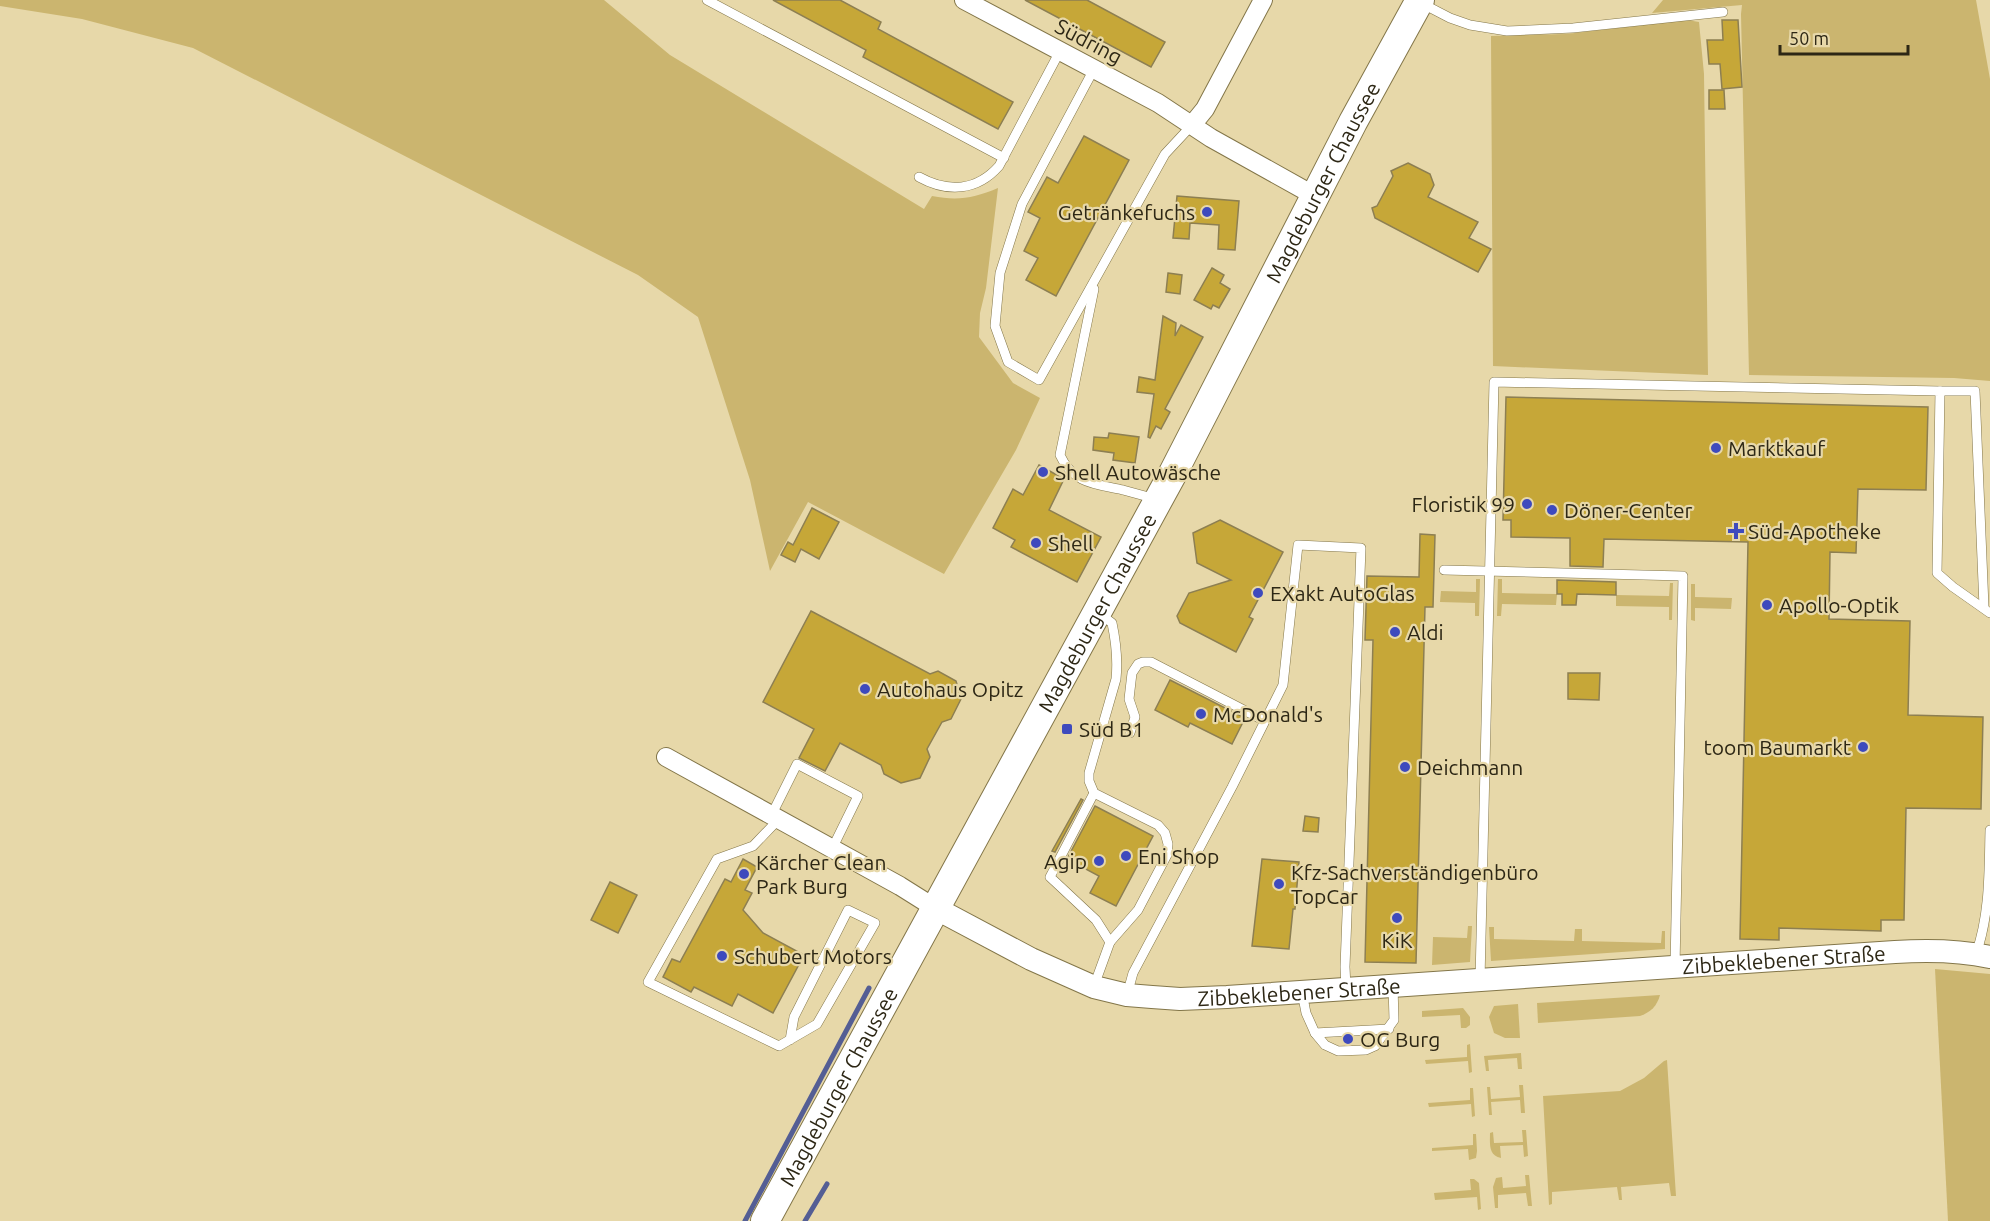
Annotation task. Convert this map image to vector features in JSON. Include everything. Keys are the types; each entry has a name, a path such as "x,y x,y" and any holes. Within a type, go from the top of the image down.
{"main road":[{"name":"Magdeburger Chaussee","path":"765,1221 1158,500 1233,359 1315,195 1419,1"}],"street":[{"name":"Südring","path":"964,0 1158,103 1211,138 1315,195"},
{"path":"1192,125 1205,109 1263,0"},
{"name":"Zibbeklebener Straße","path":"666,757 900,885 935,908 1031,959 1094,987 1127,995 1180,999 1934,950 1983,955"}],"lane":[{"path":"707,0 1004,158"},
{"path":"1419,1 1450,18 1470,25 1507,31 1573,28 1723,12"},
{"path":"919,177 933,185 944,187 969,186 991,176 1004,158 1060,51"},
{"path":"1094,69 1022,204 1000,273 995,326 1008,362 1039,380 1165,154 1192,125"},
{"path":"1095,280 1060,455 1072,473 1096,486 1122,490 1158,500"},
{"path":"1480,980 1494,382 1975,391 1987,610"},
{"path":"1940,391 1937,573 1987,610"},
{"path":"1127,995 1132,973 1283,685 1298,545 1360,548 1346,989"},
{"path":"1444,570 1683,576 1675,968"},
{"path":"1094,987 1110,942 1138,910 1167,855 1168,844 1165,833 1158,825 1094,793 1089,782 1089,773 1118,667 1112,623 1097,612"},
{"path":"1130,733 1135,717 1129,699 1132,673 1134,667 1143,662 1151,662 1265,721"},
{"path":"790,1040 794,1017 848,910 874,923 817,1024 790,1040 779,1046 648,982 717,859 753,846 775,818 797,764 858,796 832,849"},
{"path":"1094,793 1050,877 1096,920 1110,942"},
{"path":"1983,955 1990,830"},
{"path":"1302,992 1306,1013 1315,1033 1325,1045 1338,1051 1366,1050 1375,1046 1394,1020 1393,986"},
{"path":"1315,1033 1389,1029"}],"shaded area":[{"path":"0,0 604,0 670,55 924,209 932,196 966,198 998,188 986,288 980,313 979,337 1013,383 1040,398 1016,450 944,574 808,502 770,571 750,480 698,317 638,275 193,48 82,19 0,6"},
{"path":"1663,0 1976,0 1990,79 1990,381 1954,378 1749,375 1742,5 1652,13"},
{"path":"1687,20 1699,22 1704,74 1708,375 1493,366 1491,36 1566,34"},
{"path":"1476,579 1480,579 1479,616 1475,616 1475,603 1440,602 1441,591 1476,592"},
{"path":"1498,579 1502,579 1502,593 1557,594 1556,605 1502,604 1501,616 1497,616"},
{"path":"1670,583 1673,583 1672,620 1669,620 1669,607 1616,606 1616,595 1669,596"},
{"path":"1691,584 1695,584 1695,597 1732,598 1731,609 1695,608 1695,621 1691,620"},
{"path":"1468,926 1472,926 1470,962 1432,965 1433,937 1467,938"},
{"path":"1489,927 1494,927 1494,939 1574,941 1575,929 1582,929 1582,941 1661,943 1662,931 1665,931 1665,949 1491,961"},
{"path":"1935,969 1990,974 1990,1221 1948,1221"},
{"path":"1660,995 1653,1008 1640,1016 1538,1023 1537,1003"},
{"path":"1518,1004 1520,1038 1505,1038 1494,1033 1489,1017 1494,1006"},
{"path":"1463,1008 1470,1017 1470,1025 1466,1028 1461,1028 1460,1015 1422,1017 1422,1011"},
{"path":"1470,1044 1472,1072 1469,1073 1468,1061 1426,1064 1425,1060 1467,1057 1467,1045"},
{"path":"1521,1053 1522,1069 1518,1069 1517,1058 1488,1060 1489,1071 1486,1071 1484,1056"},
{"path":"1667,1060 1676,1196 1671,1196 1669,1183 1621,1187 1622,1200 1619,1200 1617,1187 1552,1192 1552,1204 1549,1205 1543,1096 1620,1091 1644,1078"},
{"path":"1519,1085 1523,1085 1525,1113 1521,1113 1520,1100 1491,1102 1492,1115 1489,1115 1487,1087 1490,1087 1491,1099 1520,1097"},
{"path":"1470,1088 1473,1088 1475,1116 1472,1117 1471,1104 1429,1107 1428,1103 1470,1100"},
{"path":"1522,1130 1526,1130 1528,1156 1524,1157 1523,1145 1500,1146 1501,1158 1494,1155 1490,1133 1493,1132 1494,1143 1523,1142"},
{"path":"1473,1134 1476,1134 1476,1158 1469,1160 1468,1149 1432,1151 1432,1148 1473,1145"},
{"path":"1525,1175 1529,1175 1532,1206 1528,1206 1526,1193 1498,1195 1498,1208 1495,1208 1493,1187 1496,1178 1502,1177 1503,1188 1526,1186"},
{"path":"1470,1179 1479,1183 1481,1209 1478,1210 1477,1197 1435,1200 1434,1193 1471,1190"}],"building":[{"path":"773,0 840,0 881,22 878,29 1013,102 998,129 863,57 866,50"},
{"path":"1025,0 1087,0 1165,42 1151,67"},
{"path":"1722,20 1738,20 1742,87 1722,89 1720,64 1709,64 1707,40 1723,40"},
{"path":"1709,90 1724,90 1725,109 1709,109"},
{"path":"1084,136 1129,160 1056,296 1026,280 1038,258 1024,251 1040,218 1028,212 1047,177 1058,183"},
{"path":"1408,163 1430,174 1434,185 1428,197 1478,222 1469,238 1491,249 1478,272 1375,218 1372,208 1377,206 1393,176 1391,171"},
{"name":"Getränkefuchs","path":"1177,196 1239,201 1235,250 1218,249 1219,225 1190,223 1189,239 1173,238"},
{"path":"1212,268 1224,275 1220,283 1230,289 1219,308 1213,305 1211,309 1194,300"},
{"path":"1168,273 1182,275 1180,294 1166,292"},
{"path":"1163,316 1176,323 1175,336 1181,325 1203,337 1165,409 1170,412 1161,429 1156,426 1150,438 1148,437 1154,394 1137,392 1139,377 1155,380"},
{"path":"1506,397 1928,407 1926,490 1858,489 1856,553 1830,552 1829,619 1910,621 1908,715 1983,717 1981,809 1906,808 1904,920 1881,920 1881,931 1779,928 1779,940 1740,939 1748,542 1604,539 1603,567 1570,566 1570,538 1511,537 1511,520 1503,520"},
{"path":"1109,433 1139,437 1135,463 1113,460 1114,453 1093,450 1094,437 1108,438"},
{"path":"1039,465 1064,479 1049,510 1101,537 1077,582 1011,547 1015,540 993,528 1013,489 1023,495"},
{"path":"812,508 839,522 819,559 801,549 795,562 781,555 788,542 793,545"},
{"path":"1220,520 1283,552 1249,617 1253,619 1236,652 1180,623 1177,616 1189,593 1231,580 1197,563 1193,533"},
{"path":"1420,534 1435,535 1433,607 1425,607 1416,963 1365,962 1373,640 1365,640 1367,576 1419,577"},
{"path":"1557,580 1616,582 1616,595 1577,594 1576,605 1562,605 1562,594 1557,594"},
{"path":"811,611 930,674 938,671 956,681 961,699 951,719 942,722 927,749 930,757 920,778 901,783 884,774 881,765 840,743 825,771 799,758 814,729 763,702"},
{"path":"1568,673 1600,673 1599,700 1568,699"},
{"name":"McDonald's","path":"1170,680 1245,718 1232,744 1190,723 1188,727 1155,710"},
{"path":"1081,799 1083,800 1055,852 1052,851"},
{"path":"1095,806 1153,836 1116,906 1090,893 1099,876 1067,859"},
{"path":"1305,816 1319,818 1318,832 1303,831"},
{"path":"743,859 757,867 745,890 752,893 743,910 763,933 804,955 773,1013 738,994 732,1006 694,987 691,992 663,977 672,959 680,962 725,879 731,882"},
{"name":"Kfz-Sachverständigenbüro TopCar","path":"1262,859 1299,862 1289,949 1252,946"},
{"path":"610,882 637,895 618,933 591,920"}],"waterway":[{"path":"745,1221 869,988"},
{"path":"805,1221 827,1184"}],"place":[{"name":"Getränkefuchs","path":"1207,212"},
{"name":"Marktkauf","path":"1716,448"},
{"name":"Shell Autowäsche","path":"1043,472"},
{"name":"Floristik 99","path":"1527,504"},
{"name":"Döner-Center","path":"1552,510"},
{"name":"Süd-Apotheke","path":"1736,531"},
{"name":"Shell","path":"1036,543"},
{"name":"EXakt AutoGlas","path":"1258,593"},
{"name":"Apollo-Optik","path":"1767,605"},
{"name":"Aldi","path":"1395,632"},
{"name":"Autohaus Opitz","path":"865,689"},
{"name":"McDonald's","path":"1201,714"},
{"name":"Süd B1","path":"1067,729"},
{"name":"toom Baumarkt","path":"1863,747"},
{"name":"Deichmann","path":"1405,767"},
{"name":"Eni Shop","path":"1126,856"},
{"name":"Agip","path":"1099,861"},
{"name":"Kärcher Clean Park Burg","path":"744,874"},
{"name":"Kfz-Sachverständigenbüro TopCar","path":"1279,884"},
{"name":"KiK","path":"1397,918"},
{"name":"Schubert Motors","path":"722,956"},
{"name":"OG Burg","path":"1348,1039"}]}
